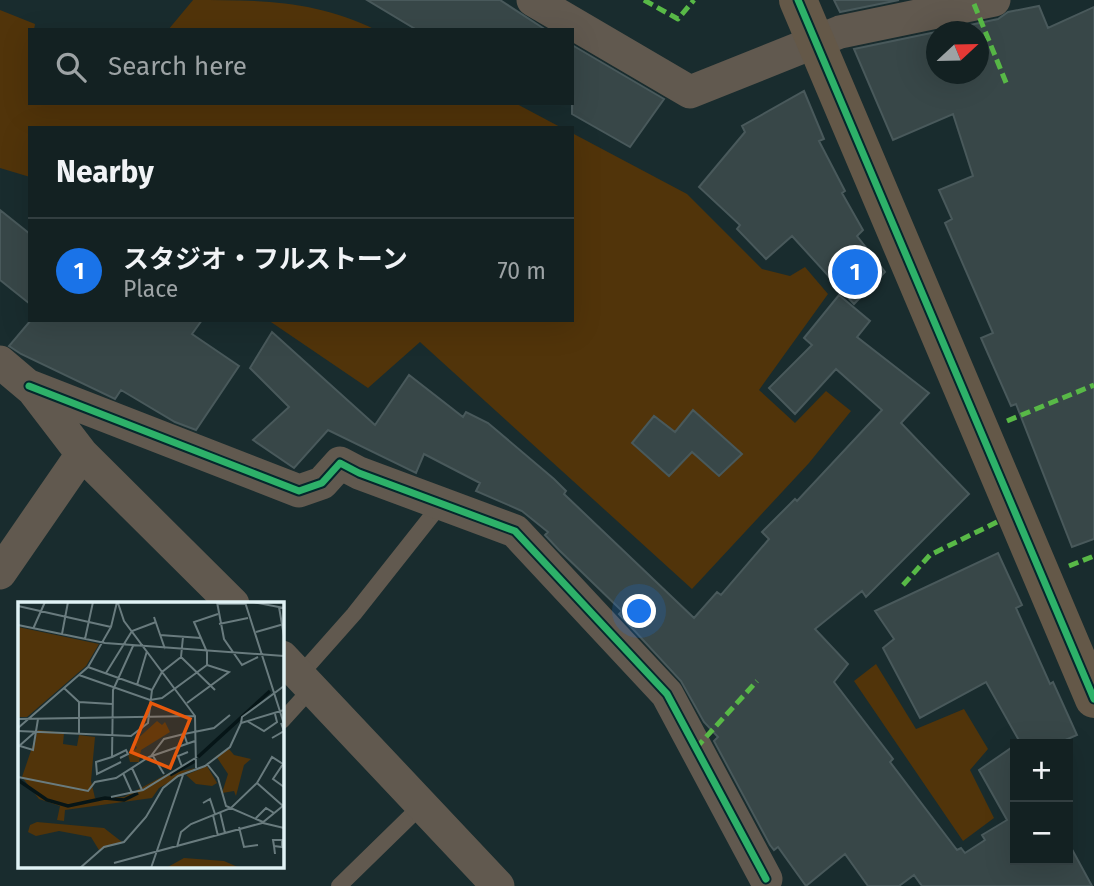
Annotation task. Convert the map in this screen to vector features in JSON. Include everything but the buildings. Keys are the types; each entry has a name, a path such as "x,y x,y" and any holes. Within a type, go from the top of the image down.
{"street":[{"path":"533,0 690,92 840,32 994,0"},
{"path":"798,0 1094,699"},
{"path":"0,362 29,386 82,454 231,602"},
{"path":"29,386 299,491 322,483 340,463 359,473 515,531 667,694 764,884"},
{"path":"0,573 82,454"},
{"path":"298,674 498,886"}],"lane":[{"path":"284,715 298,674 354,614 441,504"},
{"path":"339,886 423,804"}],"shaded area":[{"path":"193,0 241,0 309,7 372,28 170,28"},
{"path":"0,10 35,24 34,28 28,28 28,105 519,105 558,126 28,126 28,176 0,168"},
{"path":"574,134 687,194 762,269 790,276 805,267 828,294 759,390 795,423 826,391 851,411 809,463 692,589 420,342 368,388 271,322 574,322"},
{"path":"876,664 916,729 964,709 988,749 970,770 994,818 963,841 854,681"}],"marked path":[{"path":"644,0 678,19 694,0"},
{"path":"974,4 1007,85"},
{"path":"1007,421 1094,385"},
{"path":"903,585 930,555 997,522"},
{"path":"1069,566 1094,556"},
{"path":"696,748 757,681"}],"cycle path":[{"path":"798,0 1094,699"},
{"path":"29,386 299,491 322,483 340,463 359,473 515,531 667,694 766,879"}],"place":[{"name":"スタジオ・フルストーン","path":"855,272"}]}
